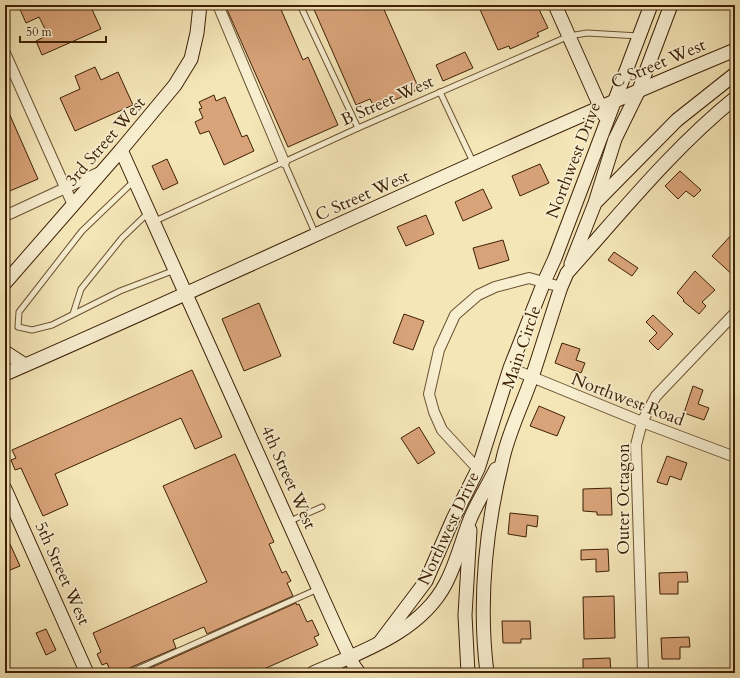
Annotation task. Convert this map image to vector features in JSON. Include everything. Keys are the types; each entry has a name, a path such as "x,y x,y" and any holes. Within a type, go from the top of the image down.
{"street":[{"name":"3rd Street West","path":"5,283 158,107 191,59 197,34 200,5"},
{"path":"218,5 284,162"},
{"path":"555,5 606,120"},
{"name":"Northwest Drive","path":"380,642 426,581 453,519 478,469 510,368 555,258 606,120 652,5"},
{"name":"Northwest Drive","path":"567,273 595,203 615,139 639,90 671,5"},
{"name":"C Street West","path":"5,374 187,294 600,107 735,50"},
{"path":"5,54 73,205"},
{"path":"555,258 595,203 677,120 735,74"},
{"name":"Main Circle","path":"487,673 483,616 485,558 504,453 518,411 532,378 561,287 567,273 670,157 735,98"},
{"path":"121,150 151,217"},
{"path":"5,216 104,170"},
{"name":"4th Street West","path":"151,217 176,269 350,657 360,673"},
{"name":"Northwest Drive","path":"478,469 442,430 434,412 429,394 439,350 455,315 478,295 495,287 529,278 561,287"},
{"name":"Outer Octagon","path":"642,673 636,445 642,422 656,396 735,313"},
{"path":"5,352 25,365"},
{"name":"Northwest Road","path":"510,368 735,458"},
{"name":"Northwest Drive","path":"314,673 394,636 411,624 438,594 446,583 471,517 504,453"},
{"path":"468,673 465,615 471,517 478,469"},
{"name":"5th Street West","path":"5,489 88,673"}],"lane":[{"path":"300,5 358,128"},
{"name":"B Street West","path":"74,314 81,289 122,238 151,217 284,162 569,36 588,33 640,36"},
{"path":"440,92 475,164"},
{"path":"284,162 316,236"},
{"path":"135,180 82,231 19,312 18,327 32,330 52,325 120,291 176,269"},
{"path":"289,522 322,507"},
{"path":"129,673 319,588"}],"building":[{"path":"24,5 90,5 101,29 42,55 36,41 48,35 39,17 26,23 19,7"},
{"path":"225,5 279,5 303,60 308,57 338,125 288,147"},
{"path":"312,5 382,5 419,89 375,109 370,99 356,105"},
{"path":"478,5 537,5 548,28 537,33 539,36 510,49 509,46 498,50"},
{"path":"465,52 473,68 443,81 436,65"},
{"path":"95,67 101,80 118,72 133,105 75,131 60,98 80,89 75,76"},
{"path":"214,95 216,101 225,97 242,137 247,135 254,151 224,165 209,131 200,134 195,122 203,118 199,109 202,108 199,102"},
{"path":"5,104 38,179 5,193"},
{"path":"167,159 178,183 163,190 152,166"},
{"path":"540,164 549,183 520,196 512,176"},
{"path":"680,171 701,190 694,197 686,191 678,199 665,186"},
{"path":"483,189 492,208 463,221 455,202"},
{"path":"426,215 434,234 406,246 397,227"},
{"path":"735,231 735,277 712,256"},
{"path":"503,240 509,260 479,269 473,248"},
{"path":"614,252 638,268 632,276 608,260"},
{"path":"695,271 715,290 702,302 706,306 699,314 683,301 684,300 677,293"},
{"path":"259,303 281,356 244,371 222,319"},
{"path":"404,314 424,321 413,350 393,343"},
{"path":"653,315 673,334 658,350 649,341 657,333 646,322"},
{"path":"562,343 580,349 576,360 585,363 581,373 555,363"},
{"path":"192,370 222,437 195,449 181,418 55,474 68,505 43,516 21,468 15,470 11,460 16,458 12,450"},
{"path":"693,386 703,390 698,404 709,408 704,420 684,413"},
{"path":"539,406 565,417 557,436 530,426"},
{"path":"419,427 435,453 418,464 401,438"},
{"path":"235,454 274,542 269,544 282,573 286,571 291,581 287,583 293,596 207,634 204,627 173,640 176,648 127,669 125,673 111,673 107,663 102,665 97,654 101,652 93,633 207,582 163,486"},
{"path":"667,456 687,463 681,480 670,476 667,485 657,482"},
{"path":"611,488 612,515 597,515 597,512 583,511 583,489"},
{"path":"510,513 538,516 537,527 527,525 526,537 508,534"},
{"path":"5,533 20,566 5,572"},
{"path":"608,549 609,571 596,572 596,559 581,560 581,550"},
{"path":"687,572 688,582 678,582 678,594 660,594 659,573"},
{"path":"614,596 615,638 584,639 583,597"},
{"path":"296,603 297,605 299,604 307,622 312,620 319,635 314,637 318,645 255,673 139,673"},
{"path":"502,621 530,621 531,639 521,639 521,643 503,643"},
{"path":"46,629 56,650 46,655 36,633"},
{"path":"689,637 690,647 680,647 680,659 662,659 661,638"},
{"path":"610,658 611,673 598,673 598,669 583,669 583,659"}]}
